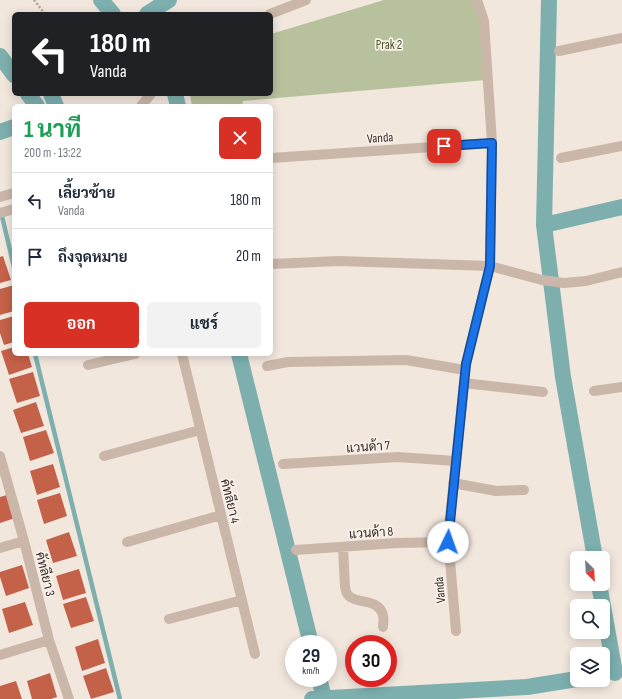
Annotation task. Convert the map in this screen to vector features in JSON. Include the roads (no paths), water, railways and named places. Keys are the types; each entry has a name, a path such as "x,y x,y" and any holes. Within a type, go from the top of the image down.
{"street":[{"path":"273,13 306,0"},
{"name":"Vanda","path":"456,631 448,542 455,461 465,370 490,266 492,143 484,27 477,0"},
{"path":"559,51 622,38"},
{"path":"143,104 149,96"},
{"name":"Vanda","path":"273,158 492,143"},
{"path":"561,158 622,146"},
{"path":"0,197 12,194"},
{"path":"0,213 12,210"},
{"path":"273,264 339,261 490,266 542,280 564,283 586,281 622,272"},
{"path":"88,365 126,356"},
{"name":"คัทลียา 4","path":"182,356 255,654"},
{"path":"267,366 288,362 406,360 465,370"},
{"path":"464,383 543,392"},
{"path":"594,391 622,387"},
{"path":"104,456 200,430"},
{"name":"คัทลียา 3","path":"0,456 24,541 49,640 69,699"},
{"name":"แวนด้า 7","path":"283,464 398,457 455,461"},
{"path":"453,483 496,491 524,490"},
{"path":"127,542 221,515"},
{"path":"0,548 24,541"},
{"name":"แวนด้า 8","path":"296,550 396,543 448,542"},
{"path":"343,547 345,587 347,594 353,599 376,605 383,614 383,627"},
{"path":"170,619 242,600"},
{"path":"0,655 49,640"}],"waterway":[{"path":"101,0 111,12"},
{"path":"150,12 169,0"},
{"path":"549,0 544,225 563,377 594,551"},
{"path":"0,56 12,72"},
{"path":"30,96 36,104"},
{"path":"52,96 55,104"},
{"path":"176,96 178,104"},
{"path":"0,132 12,128"},
{"path":"544,225 622,207"},
{"path":"1,212 12,259"},
{"path":"35,356 120,699"},
{"path":"239,356 309,635"},
{"path":"600,591 615,673"},
{"path":"312,699 527,687 570,680"},
{"path":"321,687 324,698"}],"park label":[{"name":"Prak 2","path":"389,44"}]}
